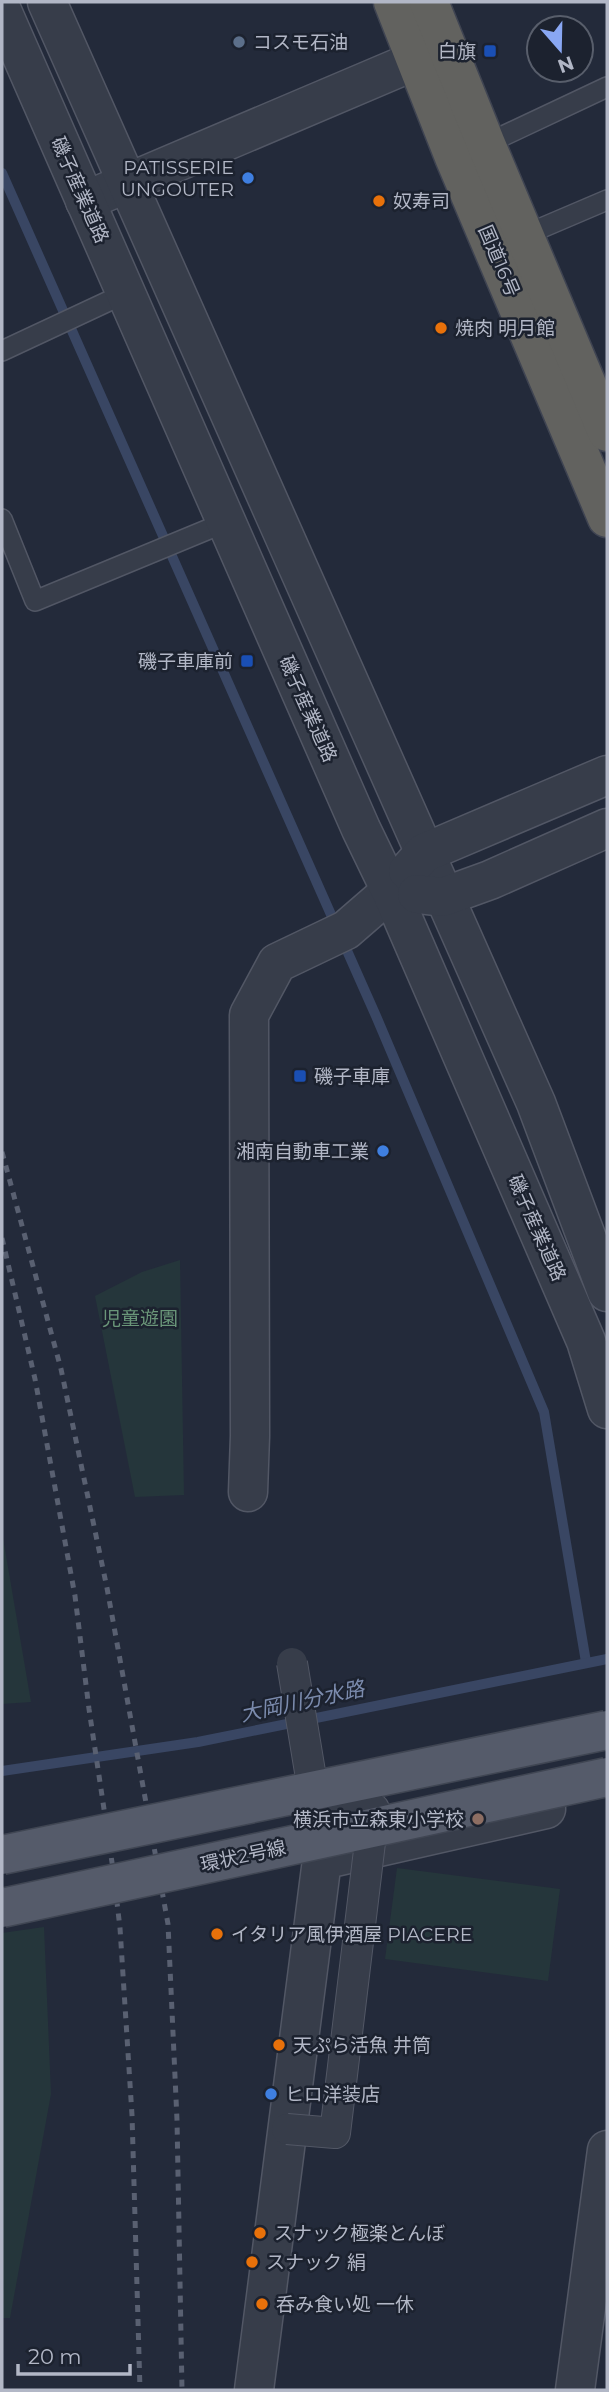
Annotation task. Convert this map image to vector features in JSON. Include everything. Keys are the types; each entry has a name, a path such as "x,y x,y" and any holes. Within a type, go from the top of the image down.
{"highway":[{"name":"国道16号","path":"393,2 432,54 486,144 524,235 597,380 607,432"},
{"name":"国道16号","path":"429,2 432,54 460,169 607,518"}],"main road":[{"path":"2,1855 607,1730"},
{"name":"環状2号線","path":"2,1909 607,1777"}],"street":[{"name":"磯子産業道路","path":"47,2 443,897 537,1103 607,1292"},
{"name":"磯子産業道路","path":"6,34 85,201 361,829 391,891 586,1341 607,1409"},
{"path":"85,201 432,54"},
{"path":"248,1492 248,1015 276,963 333,936 391,891 424,853 607,775"},
{"path":"391,891 443,897 490,880 607,828"},
{"path":"287,2129 335,2133 374,1809 315,1802 292,1663"},
{"path":"254,2390 322,1860 607,1796"},
{"path":"575,2390 606,2173"}],"lane":[{"path":"486,144 607,87"},
{"path":"524,235 607,200"},
{"path":"2,351 126,293"},
{"path":"2,519 35,601 226,522"}],"green space":[{"name":"児童遊園","path":"180,1260 184,1495 135,1497 95,1296 142,1272"},
{"path":"2,1532 31,1702 2,1704"},
{"path":"397,1868 560,1889 548,1981 385,1959"},
{"path":"44,1927 51,2094 10,2318 2,2318 2,1933"}],"waterway":[{"path":"2,173 376,1016 544,1412 586,1662"},
{"name":"大岡川分水路","path":"2,1771 198,1742 607,1659"}],"railway":[{"path":"2,1152 61,1369 107,1588 168,1924 177,2120 182,2390"},
{"path":"2,1238 35,1379 75,1596 113,1869 120,1928 132,2115 140,2390"}],"place":[{"name":"コスモ石油","path":"239,42"},
{"name":"白旗","path":"490,51"},
{"name":"PATISSERIE UNGOUTER","path":"248,178"},
{"name":"奴寿司","path":"379,201"},
{"name":"焼肉 明月館","path":"441,328"},
{"name":"磯子車庫前","path":"247,661"},
{"name":"磯子車庫","path":"300,1076"},
{"name":"湘南自動車工業","path":"383,1151"},
{"name":"横浜市立森東小学校","path":"478,1819"},
{"name":"イタリア風伊酒屋 PIACERE","path":"217,1934"},
{"name":"天ぷら活魚 井筒","path":"279,2045"},
{"name":"ヒロ洋装店","path":"271,2094"},
{"name":"スナック極楽とんぼ","path":"260,2233"},
{"name":"スナック 絹","path":"252,2262"},
{"name":"呑み食い処 一休","path":"262,2304"}]}
